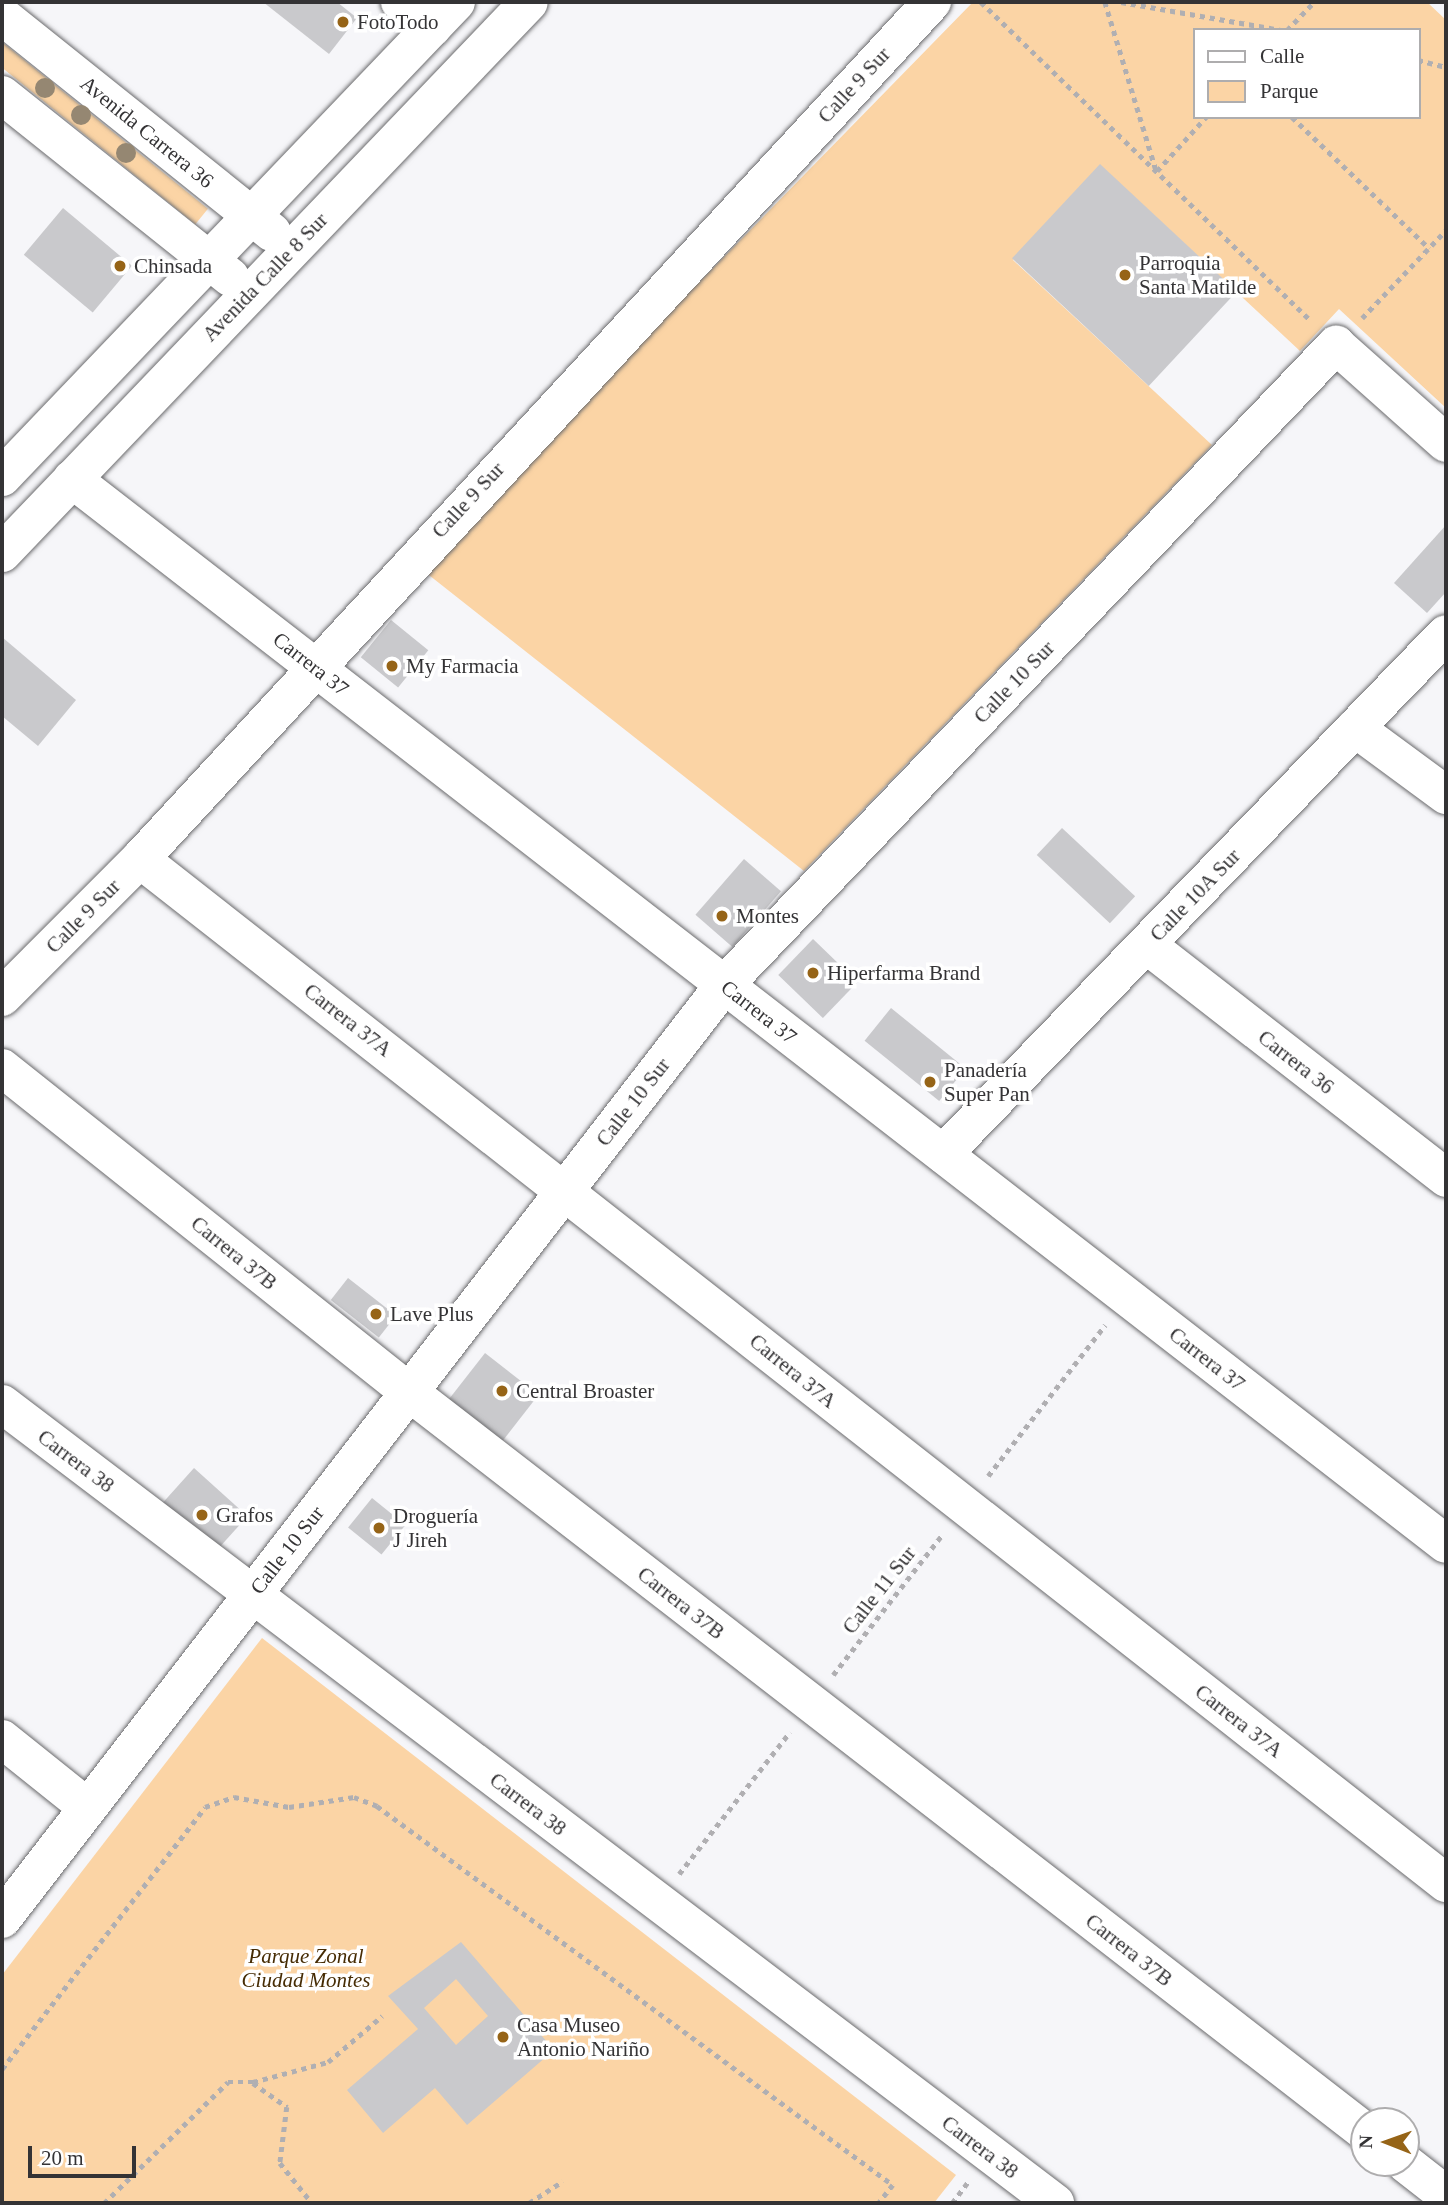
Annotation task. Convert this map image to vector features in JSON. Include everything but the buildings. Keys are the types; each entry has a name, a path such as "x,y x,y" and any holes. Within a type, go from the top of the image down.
{"street":[{"path":"5,467 252,216 444,14 400,2"},
{"name":"Avenida Calle 8 Sur","path":"2,552 529,2"},
{"name":"Calle 9 Sur","path":"2,997 140,859 314,666 932,2"},
{"name":"Avenida Carrera 36","path":"2,16 293,248"},
{"path":"2,95 250,293"},
{"path":"1336,345 1446,443"},
{"name":"Calle 10 Sur","path":"2,1919 724,985 1336,345"},
{"name":"Carrera 37","path":"72,479 1446,1544"},
{"name":"Calle 10A Sur","path":"943,1154 1446,634"},
{"path":"1355,729 1446,795"},
{"name":"Carrera 37A","path":"140,859 566,1188 963,1507 1446,1883"},
{"name":"Carrera 36","path":"1147,945 1446,1178"},
{"name":"Carrera 37B","path":"2,1068 409,1392 1350,2120"},
{"name":"Carrera 38","path":"2,1404 1055,2203"},
{"path":"2,1740 88,1808"},
{"path":"1420,2175 1446,2195"}],"path":[{"path":"981,2 1336,345 1446,230"},
{"path":"1105,2 1156,171"},
{"path":"1121,2 1270,28"},
{"path":"1289,28 1314,2"},
{"path":"1420,60 1446,67"},
{"path":"1156,171 1204,119"},
{"path":"1294,119 1429,248"},
{"name":"Calle 11 Sur","path":"657,1902 1127,1297"},
{"path":"2,2069 205,1807 234,1797 289,1807 354,1797 377,1806 893,2185 878,2203"},
{"path":"104,2203 228,2082 253,2082 328,2062 382,2016"},
{"path":"253,2082 287,2107 280,2163 312,2203"},
{"path":"529,2203 563,2181"}],"green space":[{"path":"973,2 1427,2 1446,20 1446,408 1339,309 1300,351 1100,165 1013,260 1212,445 804,871 420,568"},
{"path":"2,42 208,209 195,224 2,68"},
{"name":"Parque Zonal Ciudad Montes","path":"262,1638 956,2175 934,2203 2,2203 2,1975"}],"place":[{"name":"FotoTodo","path":"343,22"},
{"name":"Chinsada","path":"120,266"},
{"name":"Parroquia Santa Matilde","path":"1125,275"},
{"name":"My Farmacia","path":"392,666"},
{"name":"Montes","path":"722,916"},
{"name":"Hiperfarma Brand","path":"813,973"},
{"name":"Panadería Super Pan","path":"930,1082"},
{"name":"Lave Plus","path":"376,1314"},
{"name":"Central Broaster","path":"502,1391"},
{"name":"Grafos","path":"202,1515"},
{"name":"Droguería J Jireh","path":"379,1528"},
{"name":"Casa Museo Antonio Nariño","path":"503,2037"}]}
